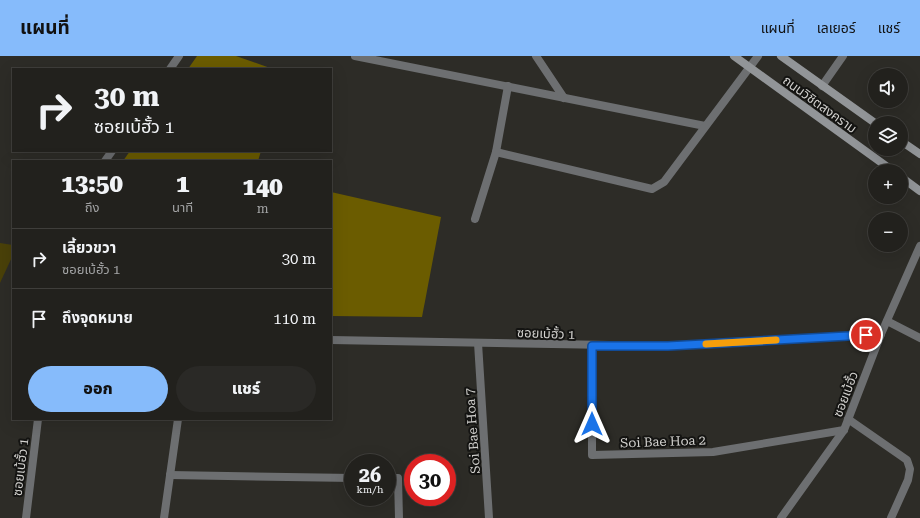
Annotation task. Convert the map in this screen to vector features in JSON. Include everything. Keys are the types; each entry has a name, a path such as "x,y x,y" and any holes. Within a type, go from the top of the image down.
{"main road":[{"name":"ถนนวิชิตสงคราม","path":"734,56 883,164"},
{"name":"ถนนวิชิตสงคราม","path":"781,56 868,118"},
{"path":"908,146 920,154"},
{"path":"908,182 920,191"}],"street":[{"path":"171,68 179,56"},
{"path":"355,56 705,126"},
{"path":"536,56 564,98"},
{"path":"496,152 652,189 664,182 758,56"},
{"path":"822,86 843,56"},
{"path":"475,219 496,152 508,86"},
{"name":"ซอยเบ้ฮั้ว","path":"781,518 844,430 881,334 920,246"},
{"path":"887,321 920,338"},
{"name":"ซอยเบ้ฮั้ว 1","path":"332,340 592,346 668,346 881,334"},
{"name":"Soi Bae Hoa 7","path":"478,343 489,518"},
{"name":"Soi Bae Hoa 2","path":"592,346 592,455 713,452 844,430"},
{"path":"848,419 907,460 910,469 908,480 891,518"},
{"name":"ซอยเบ้ฮั้ว 1","path":"26,518 38,420"},
{"path":"164,518 178,420"},
{"path":"170,475 344,478"},
{"path":"396,478 398,478 399,518"}],"shaded area":[{"path":"197,56 236,56 270,68 189,68"},
{"path":"129,152 261,152 258,160 124,160"},
{"path":"332,192 441,217 422,317 332,316"},
{"path":"0,243 12,245 12,257 0,283"}],"slow traffic":[{"path":"706,344 776,340"}],"route":[{"path":"592,424 592,346 668,346 866,335"}]}
